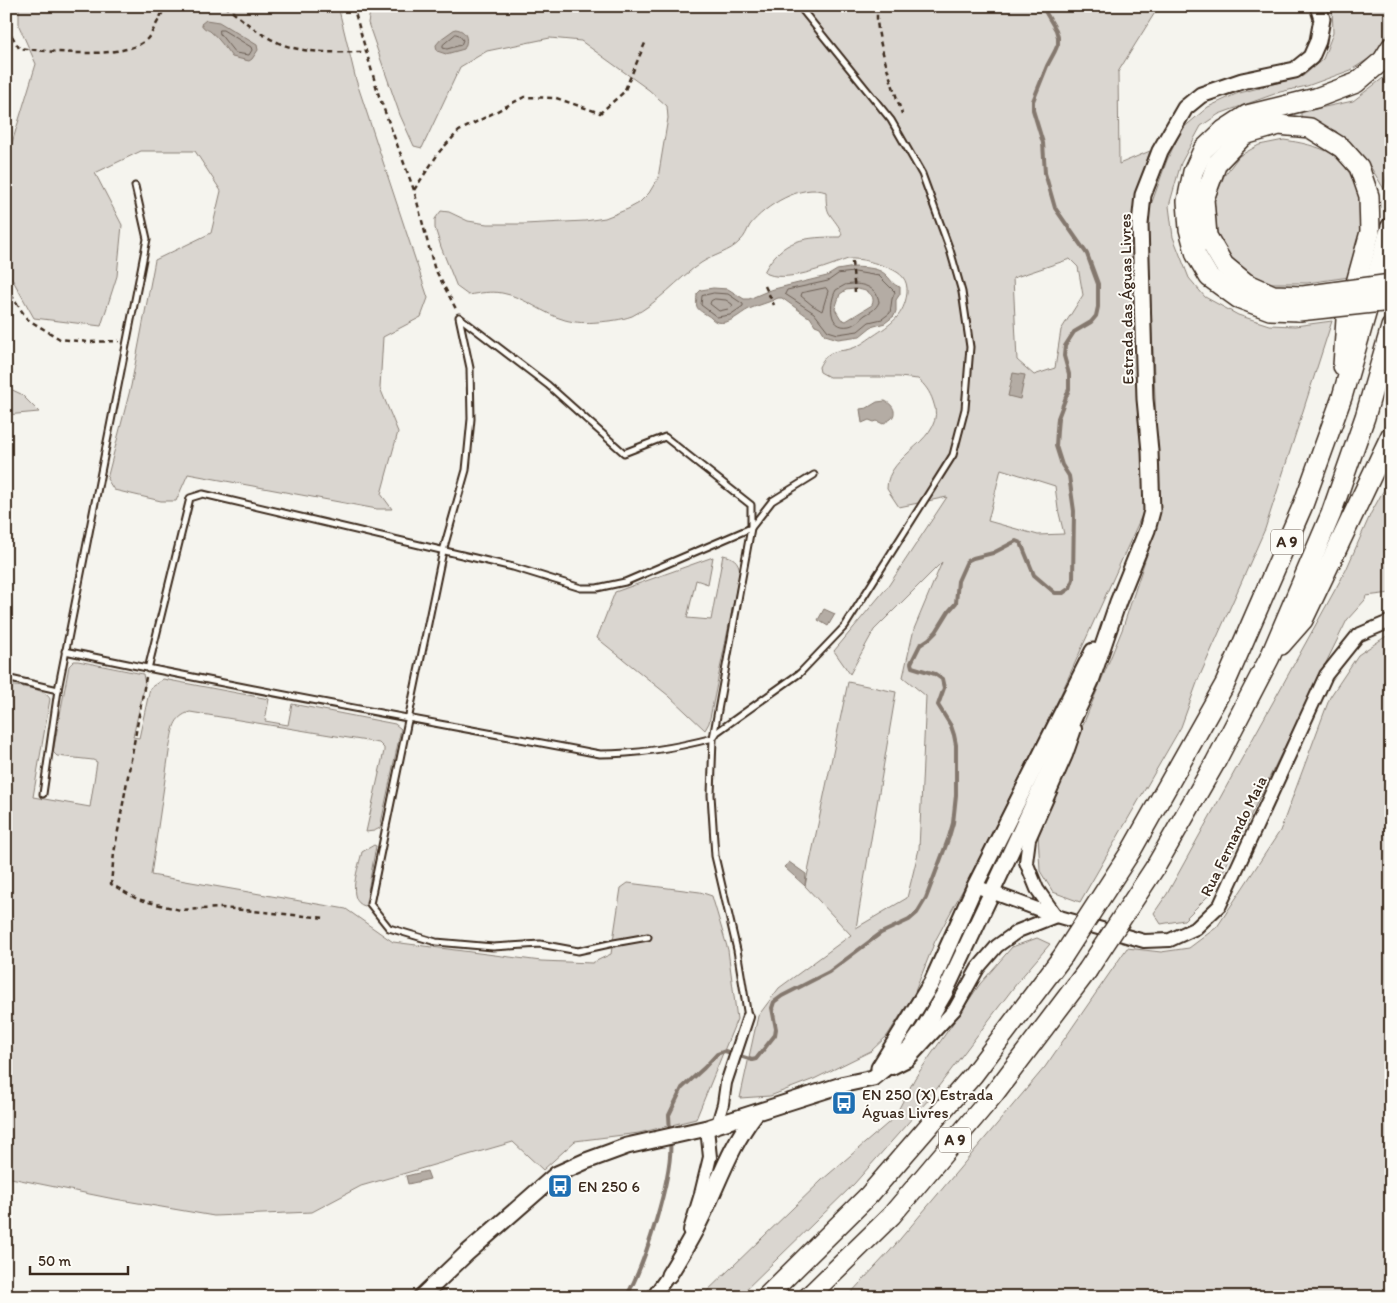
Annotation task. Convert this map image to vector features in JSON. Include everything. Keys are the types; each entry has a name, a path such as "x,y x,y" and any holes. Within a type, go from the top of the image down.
{"highway":[{"path":"1391,47 1383,60 1356,83 1316,98 1247,116 1224,130 1203,150 1193,172 1187,201 1189,229 1196,255 1209,276 1238,298 1270,310 1391,284"},
{"path":"1342,397 1346,319 1370,232 1369,196 1359,167 1342,148 1310,128 1279,125 1244,135 1217,163 1204,199 1207,236 1224,265 1246,283 1273,295 1301,304 1391,301"},
{"name":"A 9","path":"766,1297 869,1195 973,1075 1063,956 1131,851 1225,684 1303,505 1342,397 1391,227"},
{"name":"A 9","path":"808,1297 890,1216 994,1094 1087,971 1156,866 1215,763 1270,657 1331,514 1365,417 1391,327"},
{"path":"1270,657 1303,620 1391,435"}],"main road":[{"name":"Estrada das Águas Livres","path":"1118,602 1147,530 1152,511 1150,451 1144,399 1140,224 1143,195 1160,152 1185,108 1202,95 1242,81 1295,70 1311,57 1318,41 1322,19 1318,6"},
{"path":"421,1297 467,1253 558,1174 586,1160 628,1146 717,1125 845,1084 873,1078 910,1048 944,994 1091,681 1118,602"},
{"path":"873,1078 932,982 976,886 1118,602"},
{"path":"670,1275 693,1235 731,1151 755,1114"},
{"path":"717,1125 731,1151"}],"street":[{"name":"Rua Fernando Maia","path":"976,886 1056,916 1144,942 1170,940 1196,928 1220,905 1326,675 1358,635 1391,621"},
{"path":"873,1078 908,1060 955,1009 978,968 997,946 1018,931 1056,916 1037,889 1026,862 1029,840 1066,755 1091,681"},
{"path":"653,1297 670,1275 688,1236 701,1194 723,1104 726,1083 748,1017"}],"lane":[{"path":"65,652 600,754 659,751 713,738 717,732 800,673 845,626 953,454 965,408 970,347 962,292 950,250 922,174 890,120 799,6"},
{"path":"43,794 65,652 147,239 135,186"},
{"path":"459,317 548,385 624,453 665,437 751,505 751,528 713,738 711,795 715,856 737,950 748,1017"},
{"path":"459,317 470,368 471,419 466,470 443,551 370,904 389,928 436,942 493,947 540,944 578,952 648,937"},
{"path":"148,669 190,498 203,494 513,567 581,588 597,588 625,582 751,528 772,501 814,474"},
{"path":"6,678 58,690"}],"path":[{"path":"6,19 8,30 19,48 54,52 123,51 146,40 166,6"},
{"path":"225,6 258,32 278,43 309,51 367,52"},
{"path":"353,6 379,96 414,190 434,267 451,297 459,317"},
{"path":"878,6 876,14 882,51 902,114"},
{"path":"414,190 440,151 459,131 524,97 556,98 600,113 624,92 646,41"},
{"path":"852,262 855,292"},
{"path":"765,286 774,305"},
{"path":"6,287 27,319 60,339 88,342 126,341"},
{"path":"148,669 114,853 111,884 137,899 180,910 222,908 326,918"}],"shaded area":[{"path":"19,6 338,6 356,80 428,298 421,317 383,337 380,388 398,432 381,494 392,509 377,509 188,474 176,501 161,501 114,490 107,479 131,386 155,260 211,233 221,191 195,151 141,151 95,173 122,225 117,276 101,326 34,318 6,268 6,178 11,146 36,64 19,26"},
{"path":"371,6 1159,6 1118,72 1119,164 1150,151 1134,199 1147,504 1060,696 972,873 935,941 914,994 887,1036 871,1051 814,1079 770,1096 740,1098 758,1016 779,988 851,935 805,886 848,682 896,692 856,928 907,898 919,849 926,696 903,677 914,629 942,562 874,630 850,674 834,651 889,585 947,497 899,507 887,489 889,476 925,436 932,426 936,415 933,401 927,389 918,379 899,377 829,377 820,372 819,367 829,354 859,345 896,319 903,308 907,293 905,280 900,274 889,268 858,259 848,259 818,270 794,275 772,275 764,272 771,261 787,246 806,239 840,237 842,234 828,211 826,192 816,190 795,193 774,204 750,225 743,238 736,245 701,263 659,298 632,316 598,322 573,322 549,314 510,295 494,292 468,295 457,287 441,247 435,228 435,219 441,211 449,212 468,221 487,224 524,224 585,221 605,218 628,209 639,203 649,193 658,178 668,118 667,106 649,90 581,41 550,38 487,51 460,67 422,148 414,146 400,115 368,23","holes":["1070,259 1078,267 1083,295 1061,330 1055,368 1034,375 1017,360 1013,278","1001,469 1055,486 1064,534 1038,535 988,521"]},
{"path":"1332,6 1391,6 1391,29 1373,56 1351,70 1307,86 1280,92 1219,114 1201,126 1181,163 1169,206 1173,237 1189,278 1205,297 1238,315 1269,325 1295,326 1332,321 1265,529 1198,680 1181,727 1080,902 1053,892 1040,871 1038,834 1122,630 1158,521 1158,465 1147,216 1167,160 1182,129 1208,107 1236,94 1303,76 1323,59 1333,33"},
{"path":"1391,72 1391,151 1384,189 1370,166 1336,131 1301,118 1301,112 1353,101"},
{"path":"1284,140 1302,143 1327,151 1340,161 1353,179 1361,201 1364,223 1362,239 1349,277 1307,283 1272,283 1238,268 1218,241 1214,201 1224,176 1239,156 1259,145"},
{"path":"6,387 21,394 39,412 6,415"},
{"path":"1391,477 1391,593 1366,596 1365,600 1347,620 1214,890 1184,920 1161,924 1154,913 1167,894 1346,570 1371,513"},
{"path":"723,555 734,560 738,564 740,571 709,723 705,730 669,696 597,638 615,592 713,557 708,584 696,580 687,618 711,620"},
{"path":"1391,633 1391,1297 847,1297 890,1251 1045,1067 1127,948 1161,952 1189,948 1217,927 1280,831 1330,697 1358,655"},
{"path":"74,661 143,674 145,684 133,737 139,738 150,688 163,679 269,699 265,721 288,725 292,704 395,724 401,729 380,828 366,832 384,751 384,748 379,743 190,712 184,714 177,721 172,734 151,875 346,909 393,942 541,961 592,963 611,954 621,888 628,883 700,892 712,896 728,950 737,1019 696,1119 639,1133 575,1141 543,1170 513,1142 361,1186 312,1212 214,1216 109,1198 6,1177 6,685 37,690 47,695 50,699 33,797 90,807 97,762 57,756 53,752 69,666"},
{"path":"374,845 376,846 368,891 368,904 365,906 359,903 354,890 356,874 362,852"},
{"path":"1037,938 1050,944 1020,979 929,1099 854,1184 738,1297 701,1297 822,1180 894,1118 915,1078 980,984 1012,947"}],"water":[{"path":"206,20 219,22 257,45 258,50 252,59 249,61 232,57 216,37 202,26 201,24"},
{"path":"455,29 462,31 466,36 464,49 446,54 437,51 436,45"},
{"path":"855,267 872,268 884,273 894,284 900,287 894,316 885,323 871,327 860,336 838,339 825,335 810,317 782,298 752,308 730,321 722,323 714,321 697,307 697,294 701,290 713,288 728,289 744,299 749,299 770,290 827,276 837,270","holes":["858,289 868,292 873,297 872,305 846,321 841,319 835,309 840,294 846,290"]},
{"path":"1013,373 1025,375 1020,399 1008,396"},
{"path":"885,401 890,404 894,411 891,419 883,424 869,420 862,423 860,409"},
{"path":"824,609 835,614 828,626 818,620"},
{"path":"789,862 806,874 805,886 784,867"},
{"path":"427,1171 430,1179 408,1184 406,1176"}],"waterway":[{"path":"670,1133 669,1115 682,1088 717,1054 725,1051 752,1060 756,1059 775,1035 776,1029 772,1008 774,1002 829,972 881,933 909,920 917,913 926,898 953,823 956,795 956,745 951,726 938,705 944,688 942,679 935,674 912,667 911,663 920,645 936,632 956,603 958,581 967,561 993,553 1016,541 1021,543 1034,575 1055,593 1063,593 1070,588 1073,579 1074,511 1069,476 1062,465 1056,446 1058,418 1069,389 1069,374 1064,356 1065,346 1074,332 1091,322 1096,316 1098,284 1087,254 1055,208 1045,173 1043,143 1033,110 1033,101 1058,44 1058,37 1042,6"},
{"path":"626,1297 649,1243 663,1196 670,1155 670,1140"}],"place":[{"name":"EN 250 (X) Estrada Águas Livres","path":"844,1103"},
{"name":"EN 250 6","path":"560,1186"}]}
